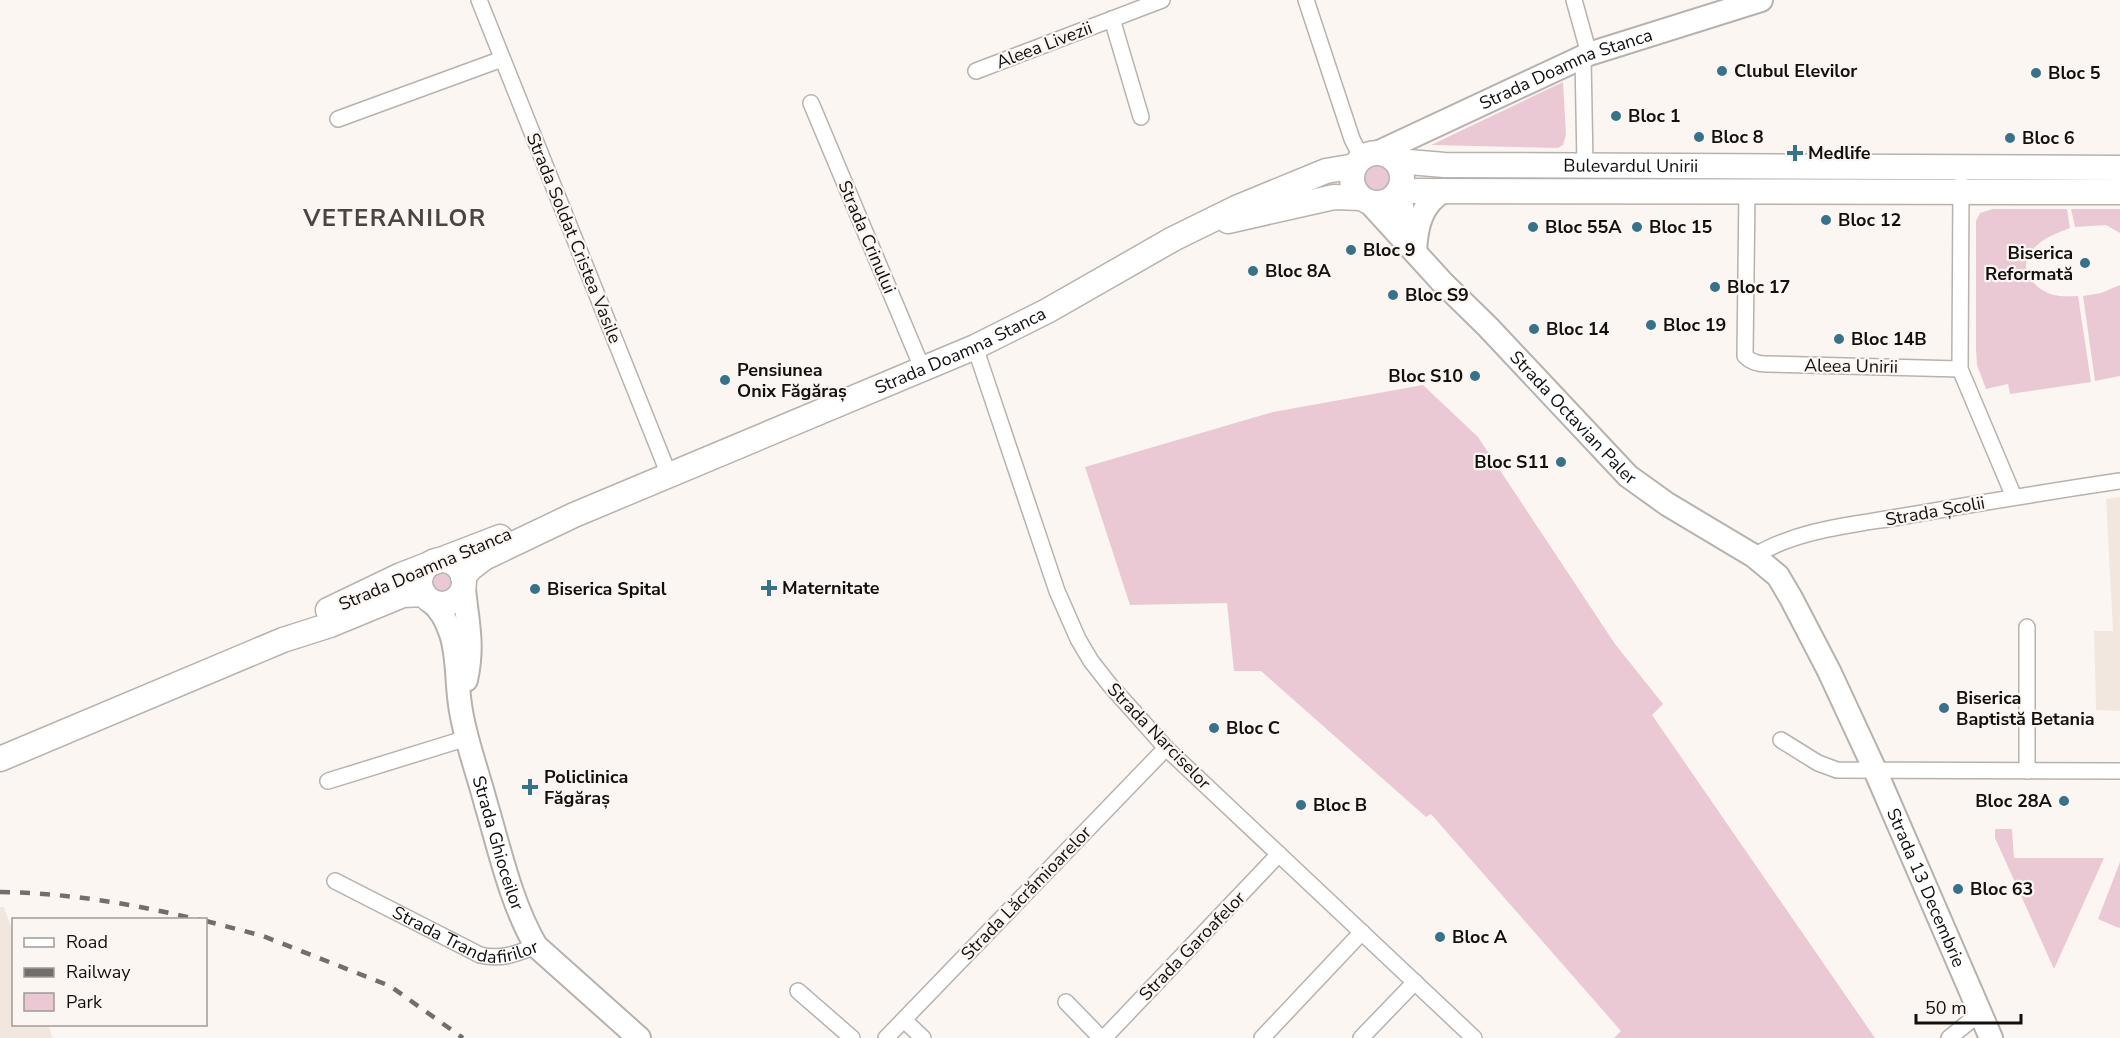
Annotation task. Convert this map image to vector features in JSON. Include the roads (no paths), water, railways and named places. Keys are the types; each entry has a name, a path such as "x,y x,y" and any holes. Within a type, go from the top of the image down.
{"main road":[{"name":"Strada Doamna Stanca","path":"464,582 474,564 484,558 574,515 975,347 1047,311 1173,239 1236,208 1335,168 1373,159 1586,55 1751,3"},
{"name":"Bulevardul Unirii","path":"1373,159 1444,165 2120,168"},
{"path":"1399,191 1386,202 1365,200 1352,183 1352,174 1373,159 1403,176 1399,191 1414,252"},
{"name":"Bulevardul Unirii","path":"1399,191 2120,192"},
{"path":"1414,252 1421,216 1433,200 1444,191"},
{"name":"Strada Doamna Stanca","path":"1205,225 1266,214 1334,197 1365,200"},
{"name":"Strada Octavian Paler","path":"1365,200 1626,474 1667,504 1755,556"},
{"name":"Strada Doamna Stanca","path":"283,640 327,610 432,562 525,528 574,515"},
{"name":"Strada 13 Decembrie","path":"1755,556 1778,576 1829,671 1875,770 1991,1038"},
{"path":"440,560 454,563 459,568 464,582 456,599 450,603 436,603 426,597 420,580 422,573 432,562 440,560"},
{"name":"Strada Ghioceilor","path":"460,708 471,651 464,582"},
{"name":"Strada Doamna Stanca","path":"0,759 283,640 330,625 403,595 426,597"},
{"name":"Strada Ghioceilor","path":"426,597 442,613 453,643 460,708 467,738 515,897 528,934 536,946"},
{"name":"Strada Trandafirilor","path":"536,946 639,1038"}],"street":[{"name":"Strada Soldat Cristea Vasile","path":"479,0 669,475"},
{"name":"Aleea Livezii","path":"976,71 1162,0"},
{"path":"1306,0 1352,139 1356,147 1373,159"},
{"path":"1574,0 1586,55 1585,165"},
{"name":"Aleea Livezii","path":"1112,19 1142,117"},
{"path":"338,119 502,59"},
{"name":"Strada Crinului","path":"810,104 923,370"},
{"path":"1866,166 1866,191"},
{"path":"1962,167 1960,369 2022,495"},
{"name":"Aleea Unirii","path":"1747,190 1744,356 1752,362 1766,364 1960,369"},
{"name":"Strada Narciselor","path":"975,347 1047,565 1071,624 1091,661 1166,748 1415,982 1470,1037"},
{"name":"Strada Școlii","path":"1755,556 1778,543 1826,531 2022,495 2120,481"},
{"path":"2027,627 2027,771"},
{"path":"328,781 467,738"},
{"path":"1781,740 1827,768 2120,771"},
{"name":"Strada Lăcrămioarelor","path":"886,1038 1166,748"},
{"name":"Strada Garoafelor","path":"1066,1002 1103,1038 1280,854"},
{"name":"Strada Trandafirilor","path":"335,881 480,955 492,958 504,957 536,946"},
{"path":"1262,1038 1362,932"},
{"path":"1361,1038 1415,982"},
{"path":"798,991 852,1038"},
{"path":"1949,1038 1980,1013"},
{"path":"904,1020 923,1038"}],"railway":[{"path":"0,892 101,900 191,918"},
{"path":"207,921 263,936 390,986 463,1038"}],"place":[{"name":"Clubul Elevilor","path":"1722,71"},
{"name":"Bloc 5","path":"2036,73"},
{"name":"Bloc 1","path":"1616,116"},
{"name":"Bloc 8","path":"1699,137"},
{"name":"Bloc 6","path":"2010,138"},
{"name":"Medlife","path":"1795,153"},
{"name":"Bloc 12","path":"1826,220"},
{"name":"Bloc 55A","path":"1533,227"},
{"name":"Bloc 15","path":"1637,227"},
{"name":"Bloc 9","path":"1351,250"},
{"name":"Biserica Reformată","path":"2085,263"},
{"name":"Bloc 8A","path":"1253,271"},
{"name":"Bloc 17","path":"1715,287"},
{"name":"Bloc S9","path":"1393,295"},
{"name":"Bloc 19","path":"1651,325"},
{"name":"Bloc 14","path":"1534,329"},
{"name":"Bloc 14B","path":"1839,339"},
{"name":"Bloc S10","path":"1475,376"},
{"name":"Pensiunea Onix Făgăraș","path":"725,380"},
{"name":"Bloc S11","path":"1561,462"},
{"name":"Maternitate","path":"769,588"},
{"name":"Biserica Spital","path":"535,589"},
{"name":"Biserica Baptistă Betania","path":"1944,708"},
{"name":"Bloc C","path":"1214,728"},
{"name":"Policlinica Făgăraș","path":"530,787"},
{"name":"Bloc 28A","path":"2064,801"},
{"name":"Bloc B","path":"1301,805"},
{"name":"Bloc 63","path":"1958,889"},
{"name":"Bloc A","path":"1440,937"}],"district":[{"name":"VETERANILOR","path":"395,218"}]}
